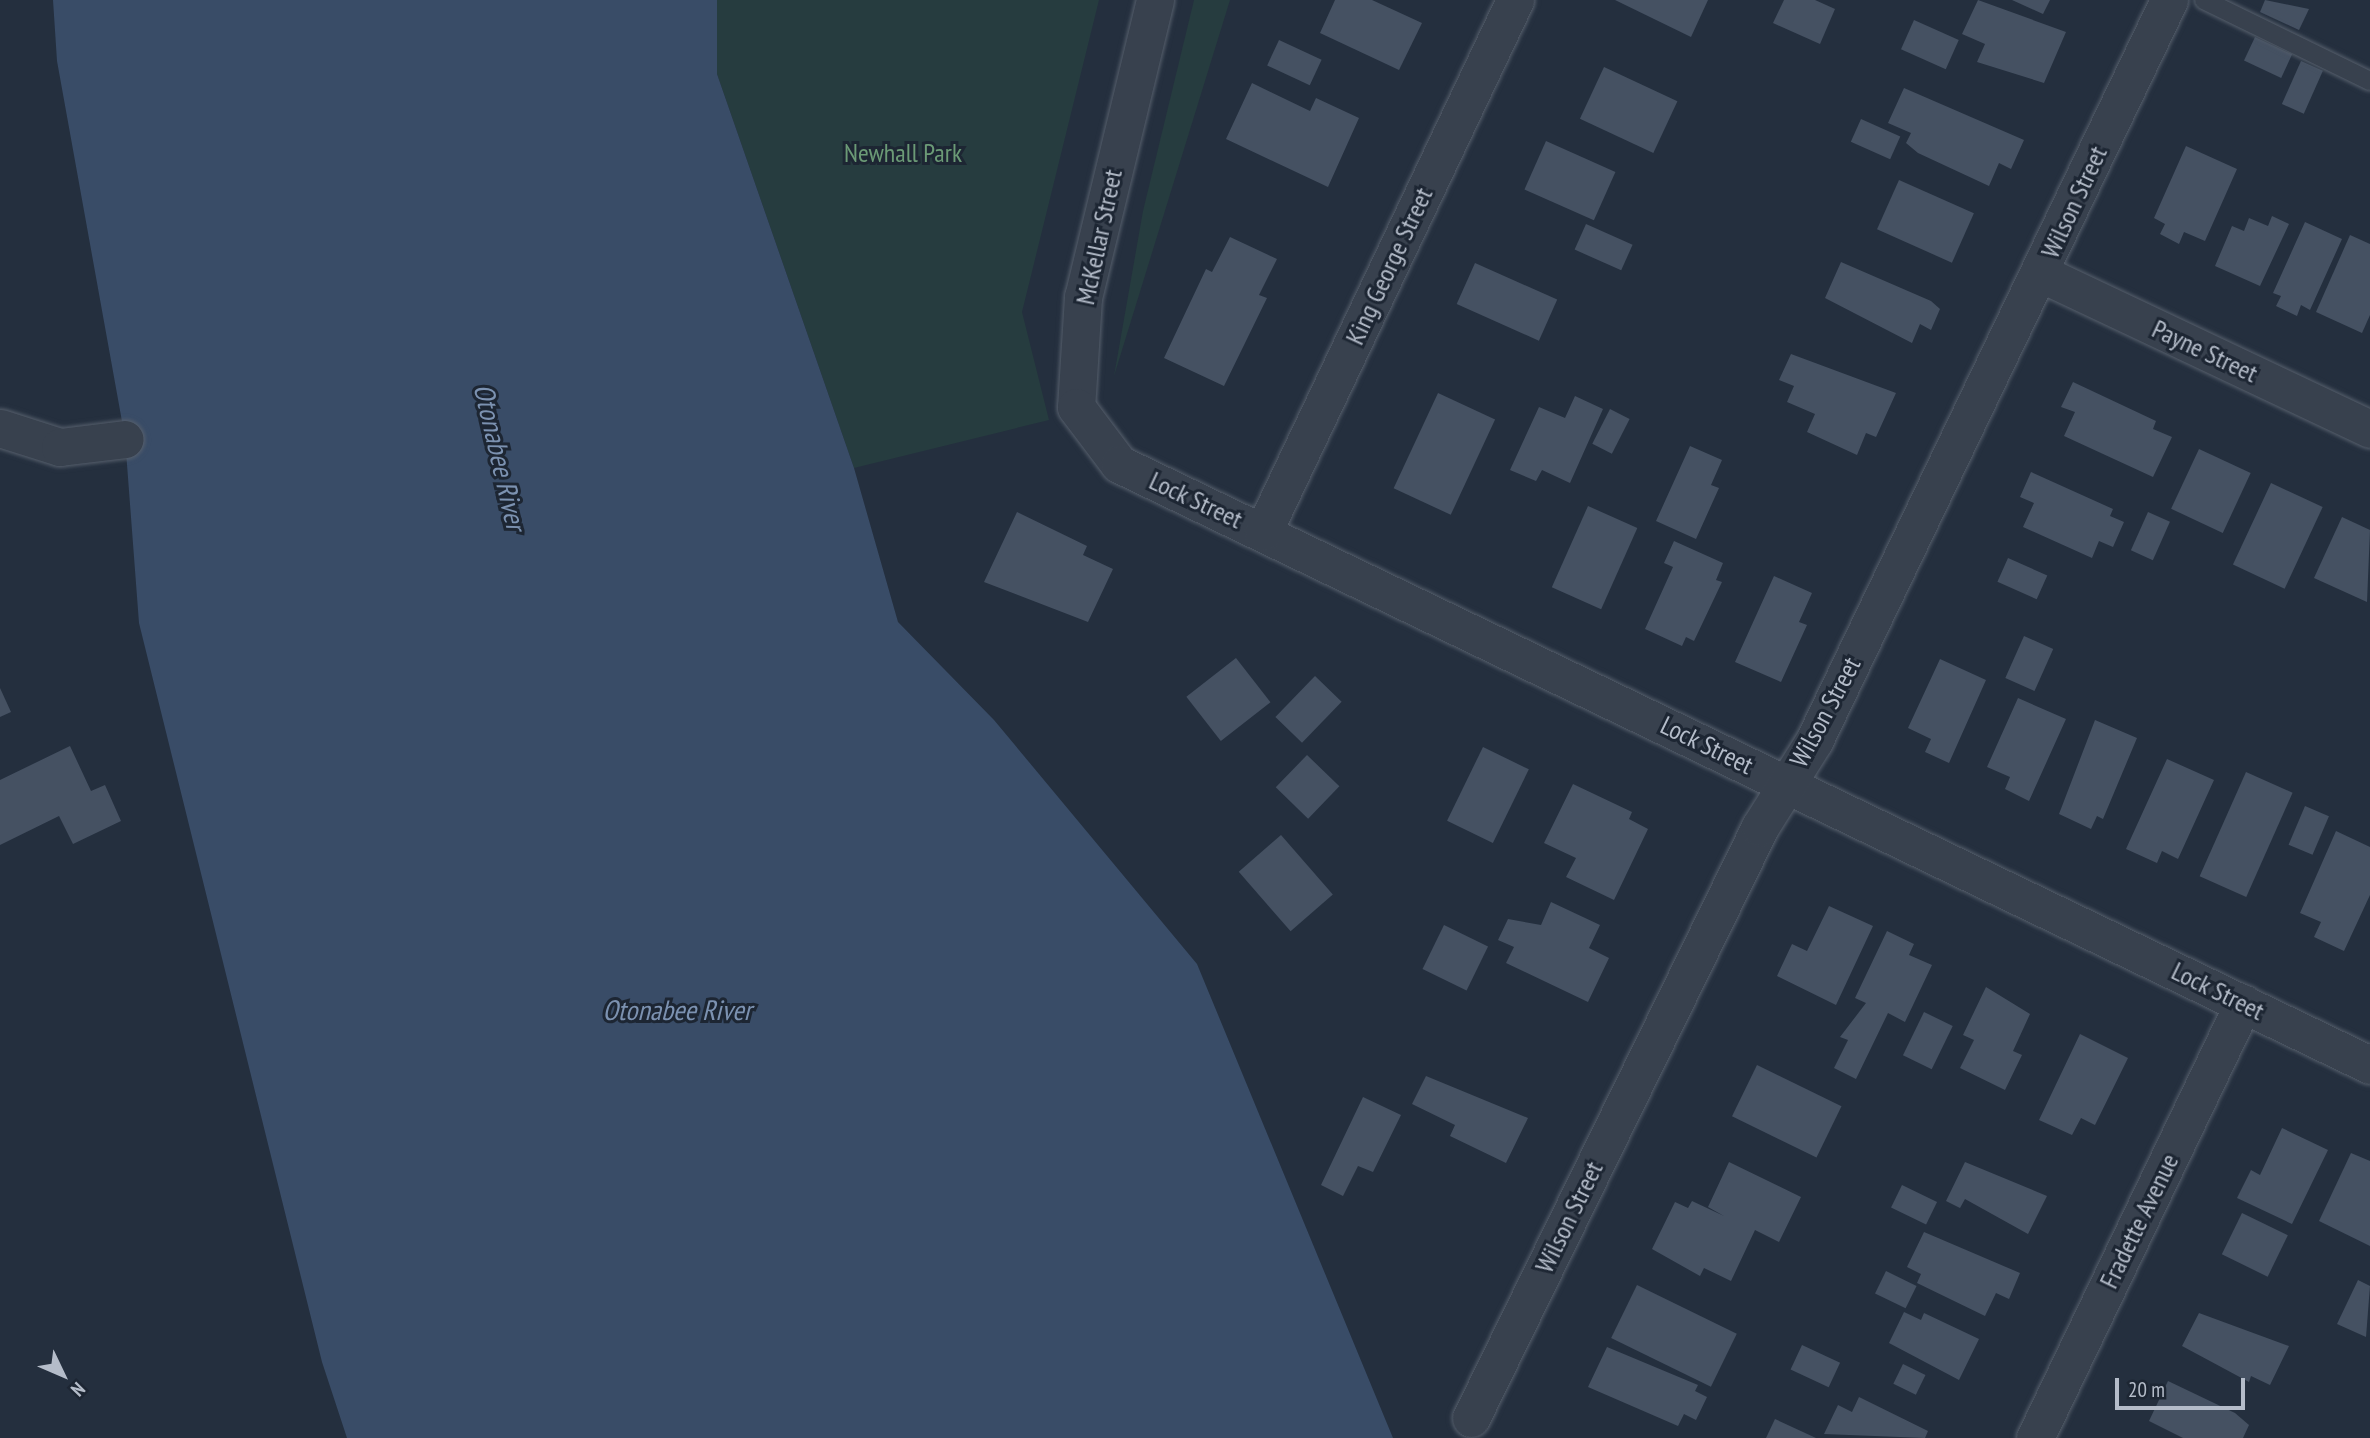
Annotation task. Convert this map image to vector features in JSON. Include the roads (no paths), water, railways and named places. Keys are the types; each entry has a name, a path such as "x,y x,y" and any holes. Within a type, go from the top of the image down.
{"street":[{"name":"McKellar Street","path":"1119,464 1076,407 1083,298 1155,0"},
{"name":"King George Street","path":"1263,532 1515,0"},
{"name":"Wilson Street","path":"1471,1418 1760,827 1814,741 2169,0"},
{"name":"Payne Street","path":"2040,273 2370,429"},
{"path":"0,428 60,447 125,439"},
{"name":"Lock Street","path":"1119,464 2370,1065"},
{"name":"Fradette Avenue","path":"2035,1438 2243,1003"}],"lane":[{"path":"2204,0 2370,81"}],"water":[{"name":"Otonabee River","path":"53,0 717,0 717,74 854,468 898,622 994,720 1197,964 1393,1438 347,1438 322,1362 139,623 125,438 57,61"}],"park label":[{"name":"Newhall Park","path":"903,153"}]}
